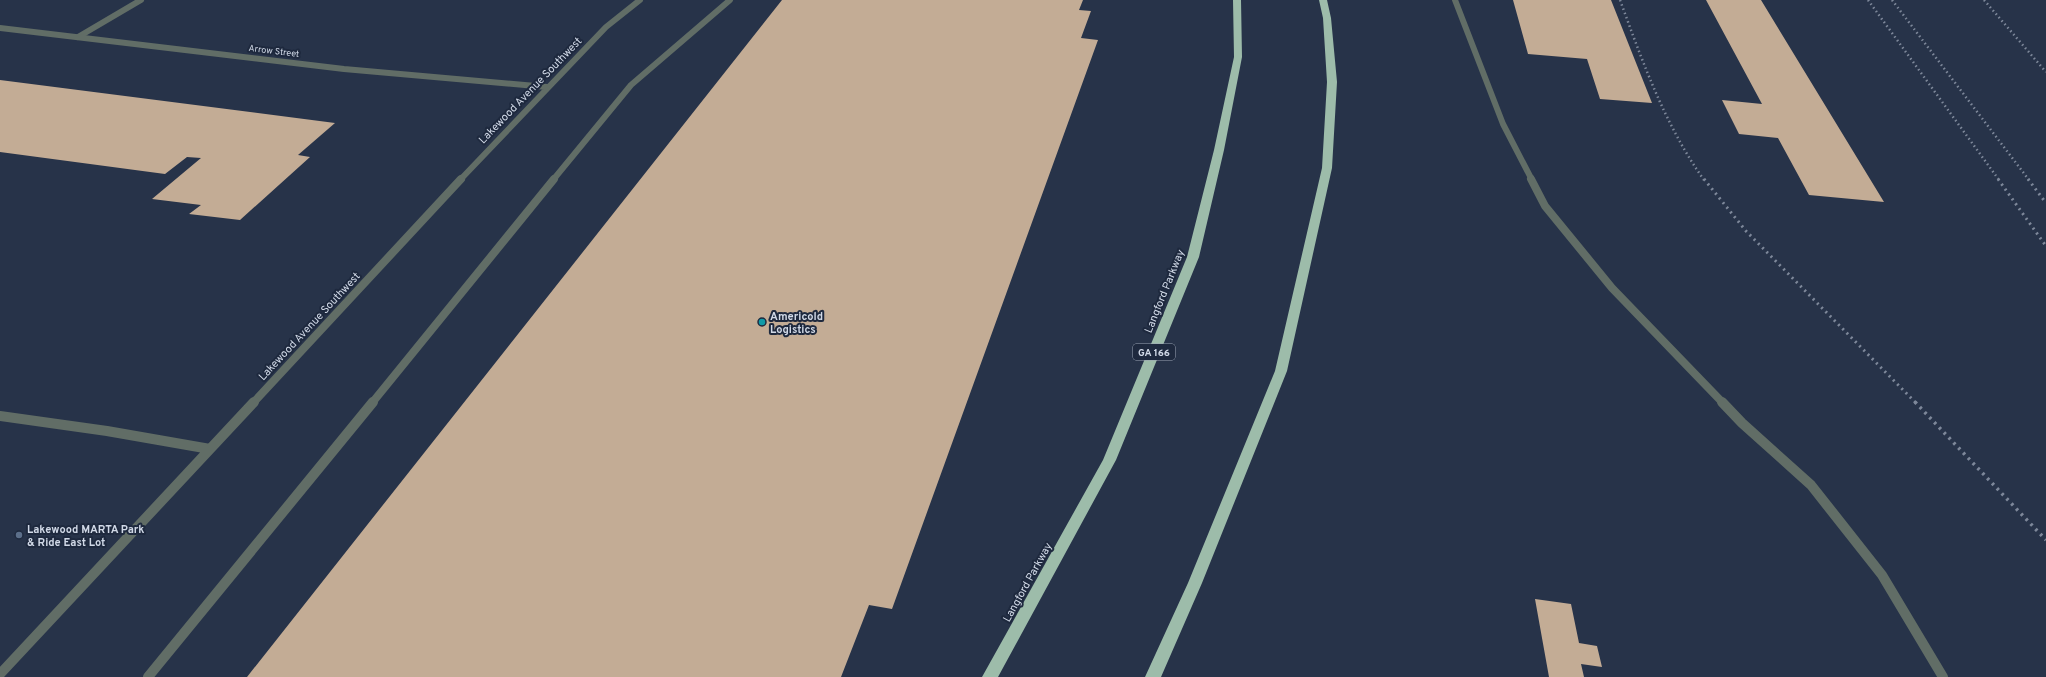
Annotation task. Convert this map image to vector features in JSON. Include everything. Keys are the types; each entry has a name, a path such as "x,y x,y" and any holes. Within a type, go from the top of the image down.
{"highway":[{"name":"Langford Parkway","path":"990,677 1109,460 1193,257 1219,150 1238,57 1237,0"},
{"path":"1153,677 1195,583 1281,371 1327,168 1332,82 1327,18 1323,0"}],"street":[{"path":"78,37 141,0"},
{"name":"Lakewood Avenue Southwest","path":"0,674 547,87 606,27 640,0"},
{"path":"148,677 631,85 730,0"},
{"path":"1455,0 1503,124 1545,206 1612,288 1742,423 1811,485 1882,575 1943,677"},
{"name":"Arrow Street","path":"0,28 344,69 547,87"},
{"path":"0,416 107,431 210,449"}],"building":[{"name":"Americold Logistics","path":"782,0 1083,0 1079,10 1091,11 1081,38 1098,40 892,609 869,605 841,677 247,677"},
{"path":"1513,0 1611,0 1652,103 1600,99 1587,59 1528,54"},
{"path":"1706,0 1761,0 1884,202 1809,195 1778,138 1739,134 1722,100 1762,104"},
{"path":"0,80 335,123 298,155 310,157 240,220 189,214 201,205 152,199 201,158 187,157 165,174 0,152"},
{"path":"1535,599 1571,604 1579,643 1597,646 1602,667 1581,664 1584,677 1549,677"}],"railway":[{"path":"1620,0 1646,70 1666,115 1690,159 1704,180"},
{"path":"1868,0 1999,180"},
{"path":"1892,0 2029,180"},
{"path":"1984,0 2046,72"},
{"path":"1704,179 1746,231 1916,403"},
{"path":"1998,179 2046,246"},
{"path":"2028,179 2046,203"},
{"path":"1915,402 2046,540"}],"place":[{"name":"Americold Logistics","path":"762,322"},
{"name":"Lakewood MARTA Park & Ride East Lot","path":"19,535"}]}
